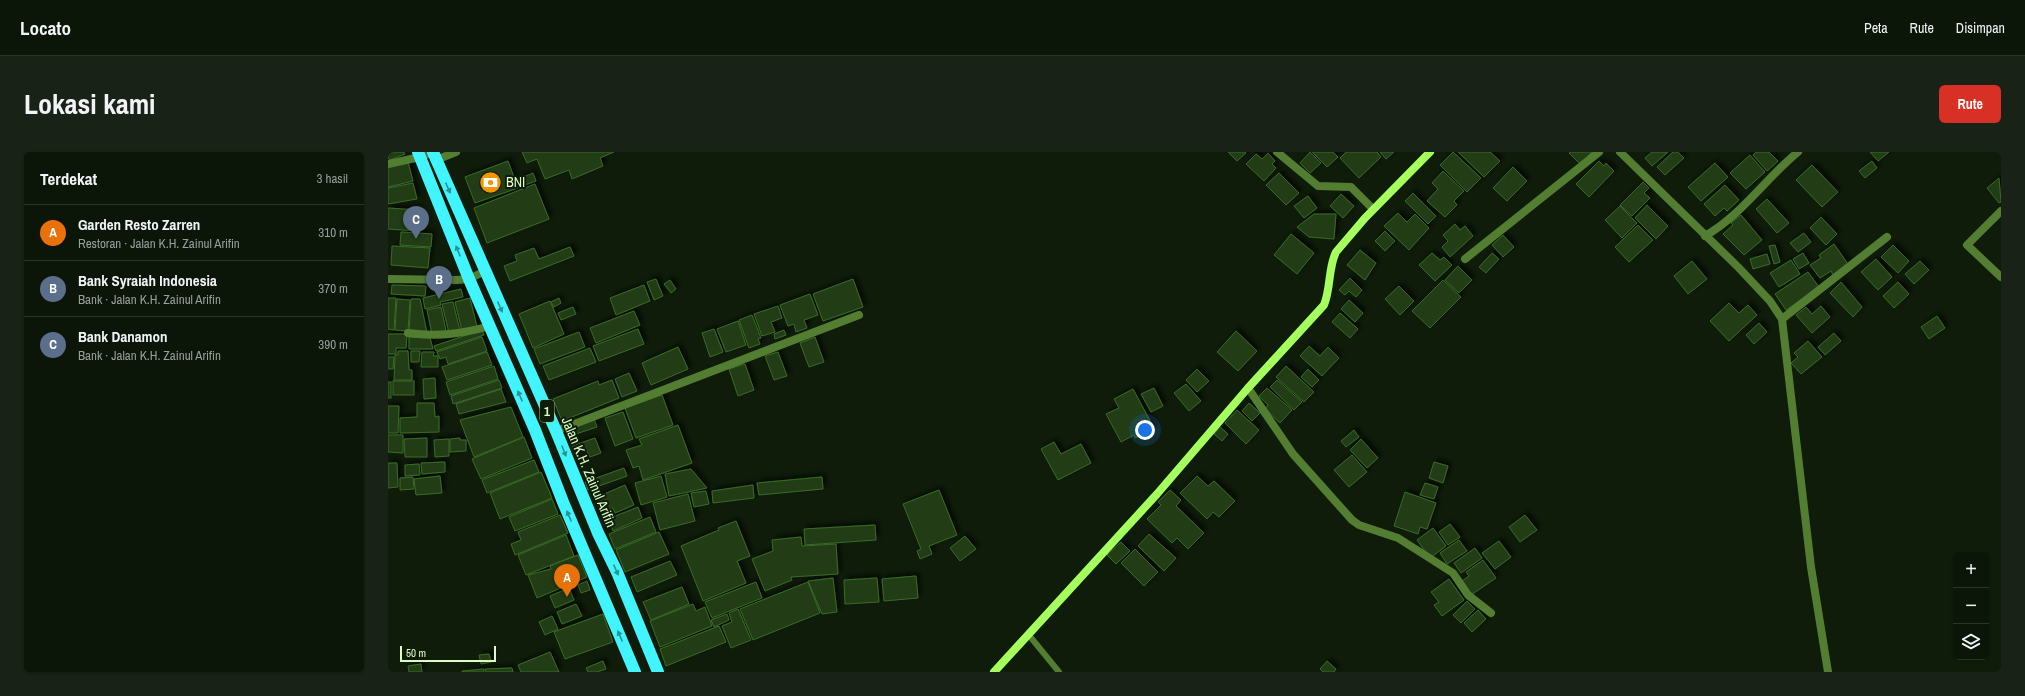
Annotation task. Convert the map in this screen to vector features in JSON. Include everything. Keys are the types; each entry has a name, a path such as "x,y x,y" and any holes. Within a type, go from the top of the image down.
{"highway":[{"name":"1","path":"419,154 469,279 535,430 562,502 635,672"},
{"name":"Jalan K.H. Zainul Arifin","path":"434,156 556,432 598,533 617,572 658,672"}],"street":[{"path":"388,164 419,154 434,156 456,152"},
{"path":"1277,152 1318,186 1351,187 1374,209"},
{"path":"994,672 1157,494 1248,388 1324,306 1328,295 1333,258 1336,252 1374,209 1430,152"},
{"path":"1465,259 1599,152"},
{"path":"1620,152 1720,248 1764,296 1782,319 1811,567 1828,672"},
{"path":"1706,236 1716,230 1747,203 1798,152"},
{"path":"2001,211 1967,245 2001,277"},
{"path":"1782,319 1887,238"},
{"path":"388,279 469,279 485,271"},
{"path":"556,432 859,315"},
{"path":"408,334 432,336 466,333 490,326"},
{"path":"1248,388 1293,454 1352,520 1360,525 1398,538 1453,572 1468,595 1491,613"}],"lane":[{"path":"1028,634 1059,672"}],"building":[{"path":"388,152 404,152 405,154 390,160 388,158"},
{"path":"522,152 614,152 600,158 603,166 572,179 569,170 545,179 537,159 527,163"},
{"path":"1228,152 1245,152 1246,153 1237,161"},
{"path":"1310,152 1321,163 1310,173 1300,163"},
{"path":"1312,152 1333,152 1338,157 1327,167"},
{"path":"1346,152 1377,152 1381,157 1359,178 1340,158"},
{"path":"1380,152 1394,152 1386,159"},
{"path":"1453,152 1481,178 1467,192 1440,165"},
{"path":"1458,152 1490,152 1500,161 1484,177"},
{"path":"1592,152 1580,164 1569,153"},
{"path":"1652,152 1668,152 1652,166 1645,158"},
{"path":"1673,152 1678,152 1684,158 1665,175 1657,167"},
{"path":"1756,152 1769,152 1778,161 1767,171 1753,155"},
{"path":"1870,152 1889,152 1878,161"},
{"path":"1268,153 1275,161 1272,164 1276,168 1264,181 1246,164 1256,154 1262,159"},
{"path":"1750,155 1765,172 1746,189 1730,173"},
{"name":"BNI","path":"508,161 518,188 475,203 465,177"},
{"path":"1599,161 1604,166 1606,163 1614,171 1589,197 1576,184"},
{"path":"1872,161 1877,168 1865,178 1859,171"},
{"path":"408,162 413,181 388,187 388,167"},
{"path":"1715,163 1728,177 1701,201 1688,187"},
{"path":"1812,165 1838,192 1822,207 1796,180"},
{"path":"1513,167 1527,181 1507,201 1493,188"},
{"path":"1443,171 1464,191 1454,201 1457,205 1445,217 1427,201 1438,189 1432,183"},
{"path":"533,173 536,181 522,186 519,179"},
{"path":"1279,173 1299,193 1286,205 1266,185"},
{"path":"1999,178 2001,202 1999,203 1987,188"},
{"path":"1643,182 1649,188 1644,193 1650,198 1632,216 1620,205"},
{"path":"413,183 417,199 388,204 388,188"},
{"path":"535,184 549,219 487,243 474,208"},
{"path":"1725,185 1739,200 1727,211 1724,208 1715,216 1704,204"},
{"path":"1413,193 1436,216 1428,224 1405,201"},
{"path":"1341,194 1354,206 1343,218 1330,206"},
{"path":"1308,196 1317,208 1304,218 1294,206"},
{"path":"1767,199 1789,223 1777,233 1756,209"},
{"path":"1647,205 1668,226 1656,239 1635,218"},
{"path":"1620,206 1637,223 1622,238 1605,220"},
{"path":"388,208 418,210 417,231 388,229"},
{"path":"1398,213 1407,222 1415,214 1429,228 1409,250 1384,226"},
{"path":"1314,214 1336,214 1334,239 1309,237 1297,227"},
{"path":"1741,215 1762,240 1744,255 1723,234 1733,225 1731,223"},
{"path":"1821,217 1837,234 1826,245 1810,228"},
{"path":"1455,224 1460,230 1465,226 1473,236 1450,257 1442,247 1448,241 1443,235"},
{"path":"1638,225 1653,240 1629,262 1615,247"},
{"path":"1385,231 1395,241 1385,251 1375,241"},
{"path":"401,232 432,234 431,247 400,245"},
{"path":"1804,233 1811,242 1798,252 1790,243"},
{"path":"1291,234 1314,253 1297,274 1274,255"},
{"path":"1503,235 1514,247 1503,257 1492,245"},
{"path":"1834,244 1848,264 1833,275 1831,271 1820,278 1810,265 1821,258 1819,255"},
{"path":"1775,245 1780,262 1774,264 1769,246"},
{"path":"1893,245 1909,261 1898,273 1881,257"},
{"path":"392,246 430,248 428,268 391,265"},
{"path":"570,247 574,256 510,281 504,266 517,261 515,255 534,248 539,259"},
{"path":"1360,250 1376,263 1365,280 1347,265"},
{"path":"1432,253 1440,260 1444,257 1452,265 1435,281 1419,265"},
{"path":"1492,253 1499,259 1486,273 1479,267"},
{"path":"1803,253 1809,263 1799,269 1793,259"},
{"path":"1767,254 1770,264 1753,269 1750,259"},
{"path":"1876,259 1892,277 1878,290 1861,272"},
{"path":"1791,260 1800,274 1779,287 1770,273"},
{"path":"1692,261 1707,279 1688,294 1674,276"},
{"path":"1920,261 1929,270 1914,284 1905,274"},
{"path":"1458,266 1472,280 1459,293 1445,280"},
{"path":"1808,272 1819,287 1786,310 1775,294"},
{"path":"1350,278 1362,290 1356,297 1349,291 1345,295 1339,290"},
{"path":"656,279 663,296 654,300 647,282"},
{"path":"853,279 863,307 823,321 813,294"},
{"path":"670,280 676,289 671,293 664,284"},
{"path":"1443,280 1461,297 1430,328 1412,311"},
{"path":"1841,282 1862,307 1853,317 1830,293"},
{"path":"1898,282 1909,294 1894,308 1883,296"},
{"path":"392,285 426,286 425,296 391,294"},
{"path":"644,285 650,301 616,315 610,298"},
{"path":"1399,286 1414,301 1400,315 1385,299"},
{"path":"461,289 463,297 440,302 441,305 425,309 423,298"},
{"path":"810,294 818,315 804,320 807,328 796,332 794,324 788,326 780,305"},
{"path":"388,298 396,298 394,330 388,329"},
{"path":"470,298 477,327 462,331 455,302"},
{"path":"559,298 561,303 554,307 551,302"},
{"path":"397,299 410,300 408,331 395,330"},
{"path":"411,299 420,299 427,333 409,332"},
{"path":"1349,300 1363,313 1355,322 1341,309"},
{"path":"550,301 564,334 533,348 519,314"},
{"path":"453,302 460,331 449,333 442,304"},
{"path":"1729,303 1739,313 1748,305 1757,315 1729,341 1710,321"},
{"path":"778,306 782,318 771,322 775,332 762,336 754,314"},
{"path":"1821,306 1830,317 1812,333 1796,315 1806,307 1812,314"},
{"path":"441,307 446,331 432,334 427,310"},
{"path":"573,307 576,314 561,320 558,313"},
{"path":"634,311 640,325 596,343 590,328"},
{"path":"1340,313 1358,329 1350,338 1332,322"},
{"path":"752,315 761,338 758,339 760,344 749,348 739,320"},
{"path":"1937,316 1945,328 1929,339 1921,327"},
{"path":"738,321 746,345 726,352 717,329"},
{"path":"1759,323 1767,332 1754,344 1746,335"},
{"path":"638,329 644,344 599,361 593,346"},
{"path":"714,329 723,352 710,357 702,333"},
{"path":"482,330 484,335 436,351 434,346"},
{"path":"784,330 786,335 775,339 774,334"},
{"path":"1236,331 1257,351 1238,371 1217,352"},
{"path":"579,332 585,347 540,364 534,349"},
{"path":"1834,333 1841,341 1825,355 1818,347"},
{"path":"388,334 407,334 406,348 396,348 396,354 388,354"},
{"path":"409,337 430,338 433,349 409,349"},
{"path":"482,337 487,351 448,364 446,357 440,359 437,352"},
{"path":"815,337 824,362 809,367 800,343"},
{"path":"1808,341 1822,357 1801,374 1791,363 1798,357 1794,353"},
{"path":"1309,346 1320,356 1328,347 1339,358 1322,376 1300,356"},
{"path":"678,347 688,369 651,385 642,363"},
{"path":"590,348 596,362 549,380 543,366"},
{"path":"398,351 408,351 409,370 412,370 412,380 394,380 395,355 398,355"},
{"path":"411,351 420,351 419,362 411,362"},
{"path":"422,352 434,352 433,356 438,356 438,367 421,367"},
{"path":"487,352 492,365 447,380 442,367"},
{"path":"778,352 787,376 774,380 765,356"},
{"path":"388,357 394,357 393,369 388,369"},
{"path":"745,364 754,390 738,396 729,369"},
{"path":"494,366 498,379 450,395 446,382"},
{"path":"1286,366 1314,392 1304,402 1276,377"},
{"path":"1197,369 1209,381 1197,392 1186,380"},
{"path":"1308,369 1319,380 1312,387 1301,377"},
{"path":"629,373 637,391 622,397 615,379"},
{"path":"435,378 436,398 424,399 423,379"},
{"path":"499,380 502,388 453,404 451,396"},
{"path":"612,380 619,398 562,421 553,399 598,381 599,385"},
{"path":"1277,380 1302,402 1294,410 1270,387"},
{"path":"393,381 414,381 414,395 393,395"},
{"path":"388,382 391,382 391,398 388,398"},
{"path":"1186,384 1201,401 1189,411 1174,393"},
{"path":"1154,388 1163,406 1151,412 1141,394"},
{"path":"1267,388 1292,410 1280,423 1265,409 1268,405 1259,396"},
{"path":"501,389 506,402 459,414 456,404"},
{"path":"1133,389 1154,428 1135,438 1134,435 1121,442 1106,414 1119,408 1114,399"},
{"path":"662,395 673,425 636,438 625,408"},
{"path":"417,403 434,403 435,417 439,416 439,432 400,433 400,418 417,417"},
{"path":"1249,403 1260,413 1252,421 1242,411"},
{"path":"388,406 399,406 398,433 388,433"},
{"path":"511,407 523,437 474,457 460,420"},
{"path":"1237,410 1259,430 1246,444 1225,423"},
{"path":"623,412 633,439 615,446 605,418"},
{"path":"594,419 597,427 573,435 570,428"},
{"path":"678,425 692,463 643,480 639,466 633,468 626,450 642,445 639,439"},
{"path":"1220,427 1228,434 1222,441 1214,434"},
{"path":"1354,430 1359,437 1346,447 1341,441"},
{"path":"388,435 403,435 403,453 388,452"},
{"path":"524,437 532,458 481,479 472,459"},
{"path":"427,438 427,457 405,457 404,439"},
{"path":"460,438 460,440 466,440 466,451 450,452 450,439"},
{"path":"595,438 601,453 590,457 586,449 575,453 572,446"},
{"path":"449,439 449,456 435,457 434,440"},
{"path":"1361,439 1378,458 1367,468 1350,450"},
{"path":"1054,442 1061,454 1081,444 1091,463 1058,480 1041,449"},
{"path":"1352,455 1367,472 1349,487 1334,470"},
{"path":"534,460 539,472 487,493 482,480"},
{"path":"445,462 445,472 422,474 421,463"},
{"path":"1434,462 1448,466 1443,483 1429,478"},
{"path":"388,463 397,463 398,487 388,488"},
{"path":"419,464 420,475 405,476 405,465"},
{"path":"624,468 627,476 588,490 585,482"},
{"path":"691,469 707,488 669,496 665,474"},
{"path":"541,472 552,498 500,519 490,493"},
{"path":"440,476 442,493 416,495 414,479"},
{"path":"661,476 667,497 641,505 635,483"},
{"path":"1197,476 1208,486 1214,481 1235,501 1219,517 1213,512 1207,519 1180,493"},
{"path":"413,477 414,489 400,490 400,478"},
{"path":"822,477 823,489 759,495 757,483"},
{"path":"1425,483 1438,487 1434,499 1420,495"},
{"path":"625,485 634,505 615,513 613,508 601,513 595,498"},
{"path":"753,485 754,498 713,503 712,491"},
{"path":"939,490 957,535 929,546 932,554 920,559 917,551 921,549 903,504"},
{"path":"1170,490 1181,500 1176,506 1204,533 1188,549 1177,538 1172,543 1147,519 1161,505 1158,502"},
{"path":"706,491 709,504 694,507 691,493"},
{"path":"1405,492 1436,503 1427,529 1420,527 1418,534 1394,526"},
{"path":"688,494 695,521 660,530 653,503"},
{"path":"552,499 558,514 515,531 509,517"},
{"path":"638,507 642,518 613,531 608,519"},
{"path":"560,515 568,533 515,555 511,544 521,540 518,532"},
{"path":"1525,515 1537,530 1520,542 1509,527"},
{"path":"650,517 656,532 615,549 609,534"},
{"path":"736,521 750,556 737,561 746,583 703,601 681,546"},
{"path":"1450,524 1460,537 1448,545 1439,532"},
{"path":"875,525 876,540 805,545 804,529"},
{"path":"1433,528 1446,546 1430,558 1417,540"},
{"path":"659,532 669,554 625,572 616,550"},
{"path":"1149,534 1176,558 1164,571 1138,546"},
{"path":"566,535 574,556 526,575 518,555"},
{"path":"965,536 976,549 960,561 950,548"},
{"path":"801,537 802,546 836,544 838,574 791,577 792,580 765,591 752,559 773,551 772,540"},
{"path":"1459,540 1467,551 1447,564 1440,553"},
{"path":"1499,541 1511,557 1495,569 1482,553"},
{"path":"1121,542 1130,551 1116,564 1107,555"},
{"path":"1475,548 1482,558 1461,573 1454,563"},
{"path":"1135,549 1158,572 1144,586 1121,563"},
{"path":"578,555 587,577 537,598 528,575 551,569 550,566"},
{"path":"1483,560 1496,578 1471,595 1462,581 1469,576 1466,572"},
{"path":"670,561 677,575 637,592 631,577"},
{"path":"916,576 918,598 884,601 882,579"},
{"path":"833,578 837,612 822,614 808,581"},
{"path":"877,578 879,602 845,604 844,580"},
{"path":"1449,579 1464,600 1442,616 1434,605 1439,602 1431,592"},
{"path":"587,581 590,590 581,593 578,585"},
{"path":"756,582 762,598 712,618 705,602"},
{"path":"808,582 820,613 753,640 740,609"},
{"path":"682,587 689,604 651,620 643,602"},
{"path":"569,588 574,600 555,608 550,596"},
{"path":"1467,601 1475,609 1461,623 1453,615"},
{"path":"576,604 582,616 562,624 557,612"},
{"path":"693,604 696,611 705,607 712,626 660,647 650,621"},
{"path":"738,609 751,640 731,648 722,626 732,622 729,613"},
{"path":"1478,610 1486,619 1472,632 1464,623"},
{"path":"603,614 613,642 565,659 554,632"},
{"path":"727,614 729,620 714,627 711,620"},
{"path":"552,616 558,629 545,635 539,622"},
{"path":"719,626 726,642 666,666 660,649"},
{"path":"550,652 559,672 521,672 518,665"},
{"path":"489,654 491,662 481,664 479,655"},
{"path":"603,661 606,669 597,672 588,672 586,668"},
{"path":"1327,661 1336,669 1334,672 1323,672 1320,669"},
{"path":"421,664 422,672 409,672 408,666"},
{"path":"512,668 513,672 486,672 485,669"},
{"path":"484,669 484,672 462,672 462,671"}],"place":[{"name":"BNI","path":"491,182"},
{"name":"Bank Danamon","path":"416,239"},
{"name":"Bank Syraiah Indonesia","path":"439,299"},
{"name":"Garden Resto Zarren","path":"567,597"}]}
